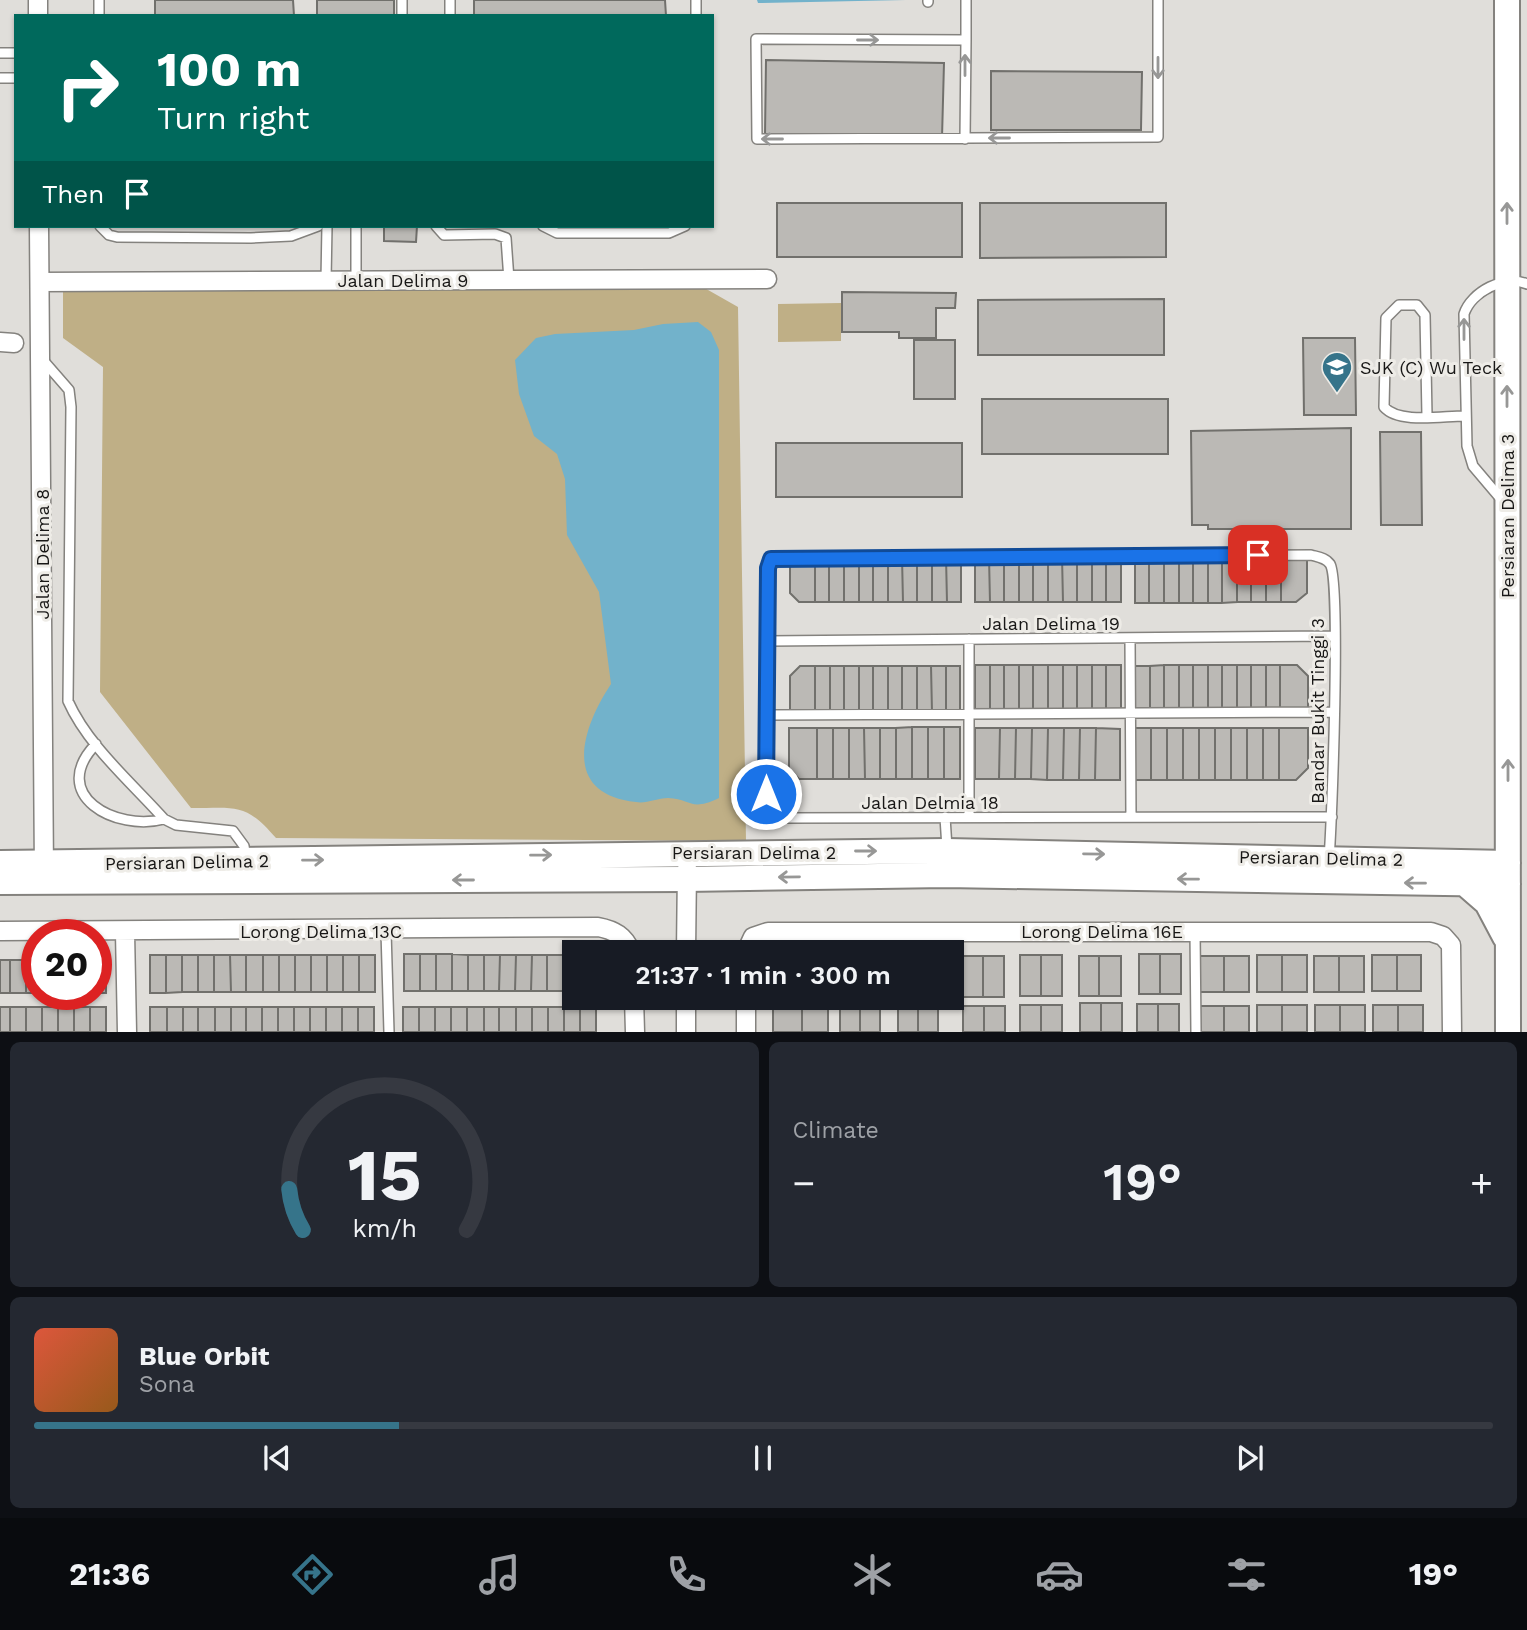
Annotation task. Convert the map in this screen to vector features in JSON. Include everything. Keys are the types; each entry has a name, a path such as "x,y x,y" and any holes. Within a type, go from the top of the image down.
{"street":[{"name":"Persiaran Delima 3","path":"1507,0 1517,39 1514,290 1507,364 1508,819 1517,874 1508,944 1508,1031"},
{"name":"Jalan Delima 8","path":"39,228 44,872"},
{"name":"Jalan Delima 9","path":"40,282 767,279"},
{"path":"1514,290 1519,321 1527,326"},
{"path":"1507,364 1514,347 1527,334"},
{"path":"1508,819 1490,845 1463,873 1487,903 1508,944"},
{"path":"686,940 687,852"},
{"name":"Persiaran Delima 2","path":"0,882 44,872 246,862 687,852 947,863 1517,874"},
{"name":"Persiaran Delima 2","path":"0,863 44,872 687,879 947,863 1329,858 1463,873"},
{"name":"Lorong Delima 13C","path":"0,931 387,931 598,927 614,930 624,940"},
{"path":"125,932 127,1031"},
{"name":"Lorong Delima 16E","path":"751,940 768,932 1431,932 1444,936 1451,945 1452,1031"},
{"path":"634,1010 635,1031"},
{"path":"686,1010 686,1031"},
{"path":"746,1010 747,1031"}],"lane":[{"path":"965,139 966,0"},
{"path":"965,40 756,39 757,139 1158,137 1158,0"},
{"path":"102,228 109,235 117,237 251,238 291,236 308,228"},
{"path":"326,280 327,228"},
{"path":"356,228 356,280"},
{"path":"438,228 444,235 495,234 506,238 509,280"},
{"path":"547,228 557,233 669,233 680,228"},
{"path":"1507,505 1473,466 1466,446 1466,307 1475,296 1514,290"},
{"path":"1427,416 1427,321 1417,305 1399,305 1386,318 1384,407 1393,415 1427,416 1464,416"},
{"path":"40,358 69,390 68,701 74,715 96,744 164,819 176,825 233,831 244,846 246,862"},
{"name":"Bandar Bukit Tinggi 3","path":"768,568 771,559 790,558 1311,555 1323,558 1331,565 1334,636 1329,858"},
{"name":"Jalan Delmia 18","path":"768,568 766,794 773,809 786,818 1332,817"},
{"name":"Jalan Delima 19","path":"768,641 1334,636"},
{"path":"1130,638 1131,817"},
{"path":"969,817 970,639"},
{"path":"766,715 1334,712"},
{"path":"96,744 84,756 80,767 80,789 86,800 95,807 129,820 152,822 164,819"},
{"path":"945,817 947,863"},
{"path":"387,931 389,1031"},
{"path":"1195,931 1196,1031"}],"shaded area":[{"path":"694,282 738,307 746,841 276,838 256,818 239,810 191,808 100,692 103,367 63,338 63,286"},
{"path":"841,303 841,341 778,342 778,304"}],"water":[{"path":"757,0 906,0 758,3"},
{"path":"698,322 711,332 719,350 719,798 702,804 668,798 636,802 612,796 596,787 587,773 584,757 586,739 600,702 611,684 599,592 567,535 565,479 557,454 534,436 519,394 515,360 536,338 555,334 634,330 663,324"}],"building":[{"path":"155,0 293,0 294,14 155,14"},
{"path":"317,0 394,0 394,14 317,14"},
{"path":"474,0 665,0 666,14 474,14"},
{"path":"766,60 944,63 942,138 765,135"},
{"path":"991,71 1142,72 1141,130 991,130"},
{"path":"777,203 962,203 962,257 777,257"},
{"path":"980,203 1166,203 1166,257 980,258"},
{"path":"384,228 417,228 416,242 384,241"},
{"path":"842,292 956,293 955,308 936,308 936,338 899,338 899,332 842,332"},
{"path":"1164,299 1164,355 978,355 978,300"},
{"path":"1303,338 1355,338 1356,415 1304,415"},
{"path":"914,340 955,340 955,399 914,399"},
{"path":"982,399 1168,399 1168,454 982,454"},
{"path":"1351,428 1351,529 1208,529 1208,525 1192,525 1191,431"},
{"path":"1380,432 1421,432 1422,525 1381,525"},
{"path":"776,443 962,443 962,497 776,497"},
{"path":"1033,556 1033,602 1019,602 1019,557"},
{"path":"1033,556 1048,556 1048,602 1033,602"},
{"path":"1048,556 1062,556 1063,602 1048,602"},
{"path":"1062,556 1077,556 1077,602 1063,602"},
{"path":"1077,556 1092,556 1092,602 1077,602"},
{"path":"1092,556 1106,556 1106,602 1092,602"},
{"path":"1106,556 1121,556 1121,602 1106,602"},
{"path":"1135,556 1149,556 1149,603 1135,603"},
{"path":"1149,556 1164,556 1164,603 1149,603"},
{"path":"1164,556 1179,556 1179,603 1164,603"},
{"path":"1179,556 1193,556 1193,603 1179,603"},
{"path":"1193,556 1208,556 1208,603 1193,603"},
{"path":"1208,556 1222,556 1222,603 1208,603"},
{"path":"1222,556 1237,556 1237,602 1222,603"},
{"path":"1237,556 1251,556 1251,602 1237,602"},
{"path":"1251,556 1266,556 1266,602 1251,602"},
{"path":"1266,556 1281,556 1281,602 1266,602"},
{"path":"1281,556 1307,556 1307,593 1296,602 1281,602"},
{"path":"790,557 815,557 815,602 799,602 790,593"},
{"path":"815,557 829,557 829,602 815,602"},
{"path":"829,557 844,557 844,602 829,602"},
{"path":"844,557 859,557 859,602 844,602"},
{"path":"859,557 873,557 873,602 859,602"},
{"path":"873,557 888,557 888,602 873,602"},
{"path":"888,557 902,557 903,602 888,602"},
{"path":"902,557 917,557 917,602 903,602"},
{"path":"917,557 932,557 932,602 917,602"},
{"path":"932,557 946,557 947,602 932,602"},
{"path":"946,557 961,557 961,602 947,602"},
{"path":"975,557 989,557 990,602 975,602"},
{"path":"989,557 1004,557 1004,602 990,602"},
{"path":"1004,557 1019,557 1019,602 1004,602"},
{"path":"975,665 990,665 990,712 975,712"},
{"path":"990,665 1004,665 1004,712 990,712"},
{"path":"1004,665 1019,665 1019,712 1004,712"},
{"path":"1019,665 1033,665 1033,712 1019,712"},
{"path":"1033,665 1048,665 1048,712 1033,712"},
{"path":"1048,665 1063,665 1063,712 1048,712"},
{"path":"1063,665 1077,665 1077,712 1063,712"},
{"path":"1077,665 1092,665 1092,712 1077,712"},
{"path":"1092,665 1106,665 1106,712 1092,712"},
{"path":"1106,665 1121,665 1121,712 1106,712"},
{"path":"1164,665 1164,711 1150,711 1150,666"},
{"path":"1164,665 1179,665 1179,711 1164,711"},
{"path":"1179,665 1193,665 1193,710 1179,711"},
{"path":"1193,665 1208,665 1208,710 1193,710"},
{"path":"1208,665 1222,665 1222,710 1208,710"},
{"path":"1222,665 1237,665 1237,710 1222,710"},
{"path":"1237,665 1251,665 1251,710 1237,710"},
{"path":"1251,665 1266,665 1266,710 1251,710"},
{"path":"1266,665 1280,665 1280,710 1266,710"},
{"path":"1280,665 1297,665 1308,676 1308,710 1280,710"},
{"path":"800,666 815,666 815,712 790,712 790,676"},
{"path":"815,666 830,666 830,712 815,712"},
{"path":"830,666 844,666 844,712 830,712"},
{"path":"844,666 859,666 859,712 844,712"},
{"path":"859,666 873,666 873,712 859,712"},
{"path":"873,666 888,666 888,712 873,712"},
{"path":"888,666 902,666 902,712 888,712"},
{"path":"902,666 917,666 917,712 902,712"},
{"path":"917,666 931,666 932,712 917,712"},
{"path":"931,666 946,666 946,712 932,712"},
{"path":"946,666 960,666 960,712 946,712"},
{"path":"1135,666 1150,666 1150,711 1135,711"},
{"path":"912,727 928,727 928,779 912,779"},
{"path":"912,727 912,779 896,779 896,728"},
{"path":"928,727 944,727 944,779 928,779"},
{"path":"944,727 960,727 960,779 944,779"},
{"path":"789,728 817,728 817,779 799,779 789,768"},
{"path":"817,728 833,728 833,779 817,779"},
{"path":"833,728 849,728 849,779 833,779"},
{"path":"849,728 864,728 865,779 849,779"},
{"path":"864,728 880,728 880,779 865,779"},
{"path":"880,728 896,728 896,779 880,779"},
{"path":"975,728 1000,728 999,779 975,779"},
{"path":"1000,728 1016,728 1015,779 999,779"},
{"path":"1016,728 1032,728 1031,779 1015,779"},
{"path":"1032,728 1048,728 1047,780 1031,779"},
{"path":"1048,728 1064,728 1063,780 1047,780"},
{"path":"1064,728 1080,728 1079,780 1063,780"},
{"path":"1080,728 1096,728 1095,780 1079,780"},
{"path":"1096,728 1120,729 1120,780 1095,780"},
{"path":"1135,728 1151,728 1151,780 1135,780"},
{"path":"1151,728 1167,728 1167,780 1151,780"},
{"path":"1167,728 1183,728 1183,780 1167,780"},
{"path":"1183,728 1199,728 1199,780 1183,780"},
{"path":"1199,728 1215,728 1215,780 1199,780"},
{"path":"1215,728 1231,728 1231,780 1215,780"},
{"path":"1231,728 1247,728 1247,780 1231,780"},
{"path":"1247,728 1263,728 1263,780 1247,780"},
{"path":"1263,728 1279,728 1279,780 1263,780"},
{"path":"1279,728 1308,728 1308,768 1296,780 1279,780"},
{"path":"404,954 420,954 420,991 404,991"},
{"path":"420,954 436,954 436,991 420,991"},
{"path":"436,954 452,954 452,991 436,991"},
{"path":"452,954 468,955 468,991 452,991"},
{"path":"1139,954 1160,954 1160,994 1139,994"},
{"path":"1160,954 1181,954 1181,994 1160,994"},
{"path":"150,955 166,955 166,993 150,993"},
{"path":"166,955 182,955 182,992 166,993"},
{"path":"182,955 198,955 198,992 182,992"},
{"path":"198,955 214,955 214,992 198,992"},
{"path":"214,955 230,955 231,992 214,992"},
{"path":"230,955 246,955 246,992 231,992"},
{"path":"246,955 263,955 263,992 246,992"},
{"path":"263,955 279,955 279,992 263,992"},
{"path":"279,955 295,955 295,992 279,992"},
{"path":"295,955 311,955 311,992 295,992"},
{"path":"311,955 327,955 327,992 311,992"},
{"path":"327,955 343,955 343,992 327,992"},
{"path":"343,955 359,955 359,992 343,992"},
{"path":"359,955 375,955 375,992 359,992"},
{"path":"468,955 484,955 484,991 468,991"},
{"path":"484,955 500,955 499,991 484,991"},
{"path":"500,955 516,955 515,991 499,991"},
{"path":"516,955 532,955 531,991 515,991"},
{"path":"532,955 547,955 547,991 531,991"},
{"path":"547,955 562,955 562,991 547,991"},
{"path":"1020,955 1041,955 1041,996 1020,996"},
{"path":"1041,955 1062,955 1062,996 1041,996"},
{"path":"1257,955 1282,955 1282,992 1257,992"},
{"path":"1282,955 1307,955 1307,992 1282,992"},
{"path":"1372,955 1397,955 1397,991 1372,991"},
{"path":"1397,955 1421,955 1421,991 1397,991"},
{"path":"964,956 983,956 983,997 964,997"},
{"path":"983,956 1004,956 1004,997 983,997"},
{"path":"1079,956 1099,956 1099,996 1079,996"},
{"path":"1099,956 1121,956 1121,996 1099,996"},
{"path":"1199,956 1224,956 1224,992 1199,992"},
{"path":"1224,956 1249,956 1249,992 1224,992"},
{"path":"1314,956 1339,956 1339,992 1314,992"},
{"path":"1339,956 1364,956 1364,992 1339,992"},
{"path":"0,960 10,960 10,993 0,993"},
{"path":"10,960 21,960 21,993 10,993"},
{"path":"1080,1003 1101,1003 1101,1032 1080,1032"},
{"path":"1101,1003 1122,1003 1122,1032 1101,1032"},
{"path":"1137,1004 1158,1004 1158,1032 1137,1032"},
{"path":"1158,1004 1179,1004 1179,1032 1158,1032"},
{"path":"1020,1005 1041,1005 1041,1032 1020,1032"},
{"path":"1041,1005 1062,1005 1062,1032 1041,1032"},
{"path":"1257,1005 1282,1005 1282,1032 1257,1032"},
{"path":"1282,1005 1307,1005 1307,1032 1282,1032"},
{"path":"1315,1005 1340,1005 1340,1032 1315,1032"},
{"path":"1340,1005 1365,1005 1365,1032 1340,1032"},
{"path":"1373,1005 1398,1005 1398,1032 1373,1032"},
{"path":"1398,1005 1423,1005 1423,1032 1398,1032"},
{"path":"964,1006 984,1006 984,1032 963,1032"},
{"path":"984,1006 1005,1006 1005,1032 984,1032"},
{"path":"1199,1006 1224,1006 1224,1032 1199,1032"},
{"path":"1224,1006 1249,1006 1249,1032 1224,1032"},
{"path":"0,1007 10,1007 10,1032 0,1032"},
{"path":"10,1007 21,1007 21,1010 26,1010 26,1032 10,1032"},
{"path":"150,1007 167,1007 167,1032 150,1032"},
{"path":"167,1007 183,1007 183,1032 167,1032"},
{"path":"183,1007 198,1007 198,1032 183,1032"},
{"path":"198,1007 215,1007 215,1032 198,1032"},
{"path":"215,1007 231,1007 231,1032 215,1032"},
{"path":"231,1007 246,1007 246,1032 231,1032"},
{"path":"246,1007 262,1007 262,1032 246,1032"},
{"path":"262,1007 278,1007 278,1032 262,1032"},
{"path":"278,1007 294,1007 294,1032 278,1032"},
{"path":"294,1007 310,1007 310,1032 294,1032"},
{"path":"310,1007 326,1007 326,1032 310,1032"},
{"path":"326,1007 342,1007 342,1032 326,1032"},
{"path":"342,1007 358,1007 358,1032 342,1032"},
{"path":"358,1007 374,1007 374,1032 358,1032"},
{"path":"403,1007 419,1007 419,1032 403,1032"},
{"path":"419,1007 435,1007 435,1032 419,1032"},
{"path":"435,1007 451,1007 451,1032 435,1032"},
{"path":"451,1007 467,1007 467,1032 451,1032"},
{"path":"467,1007 484,1007 484,1032 467,1032"},
{"path":"484,1007 499,1007 499,1032 484,1032"},
{"path":"499,1007 516,1007 516,1032 499,1032"},
{"path":"516,1007 532,1007 532,1032 516,1032"},
{"path":"532,1007 548,1007 548,1032 532,1032"},
{"path":"548,1007 562,1007 564,1032 548,1032"},
{"path":"26,1010 42,1010 42,1032 26,1032"},
{"path":"42,1010 58,1010 58,1032 42,1032"},
{"path":"58,1010 74,1010 74,1032 58,1032"},
{"path":"74,1010 90,1010 90,1032 74,1032"},
{"path":"90,1010 106,1010 106,1032 90,1032"},
{"path":"564,1010 580,1010 580,1032 564,1032"},
{"path":"580,1010 596,1010 596,1032 580,1032"},
{"path":"773,1010 802,1010 802,1032 773,1032"},
{"path":"802,1010 828,1010 828,1032 802,1032"},
{"path":"840,1010 860,1010 860,1032 840,1032"},
{"path":"860,1010 880,1010 880,1032 860,1032"},
{"path":"898,1010 918,1010 918,1032 898,1032"},
{"path":"918,1010 938,1010 938,1032 918,1032"}],"place":[{"name":"SJK (C) Wu Teck","path":"1337,394"}],"route":[{"path":"766,794 768,568 771,559 1258,555"}]}
